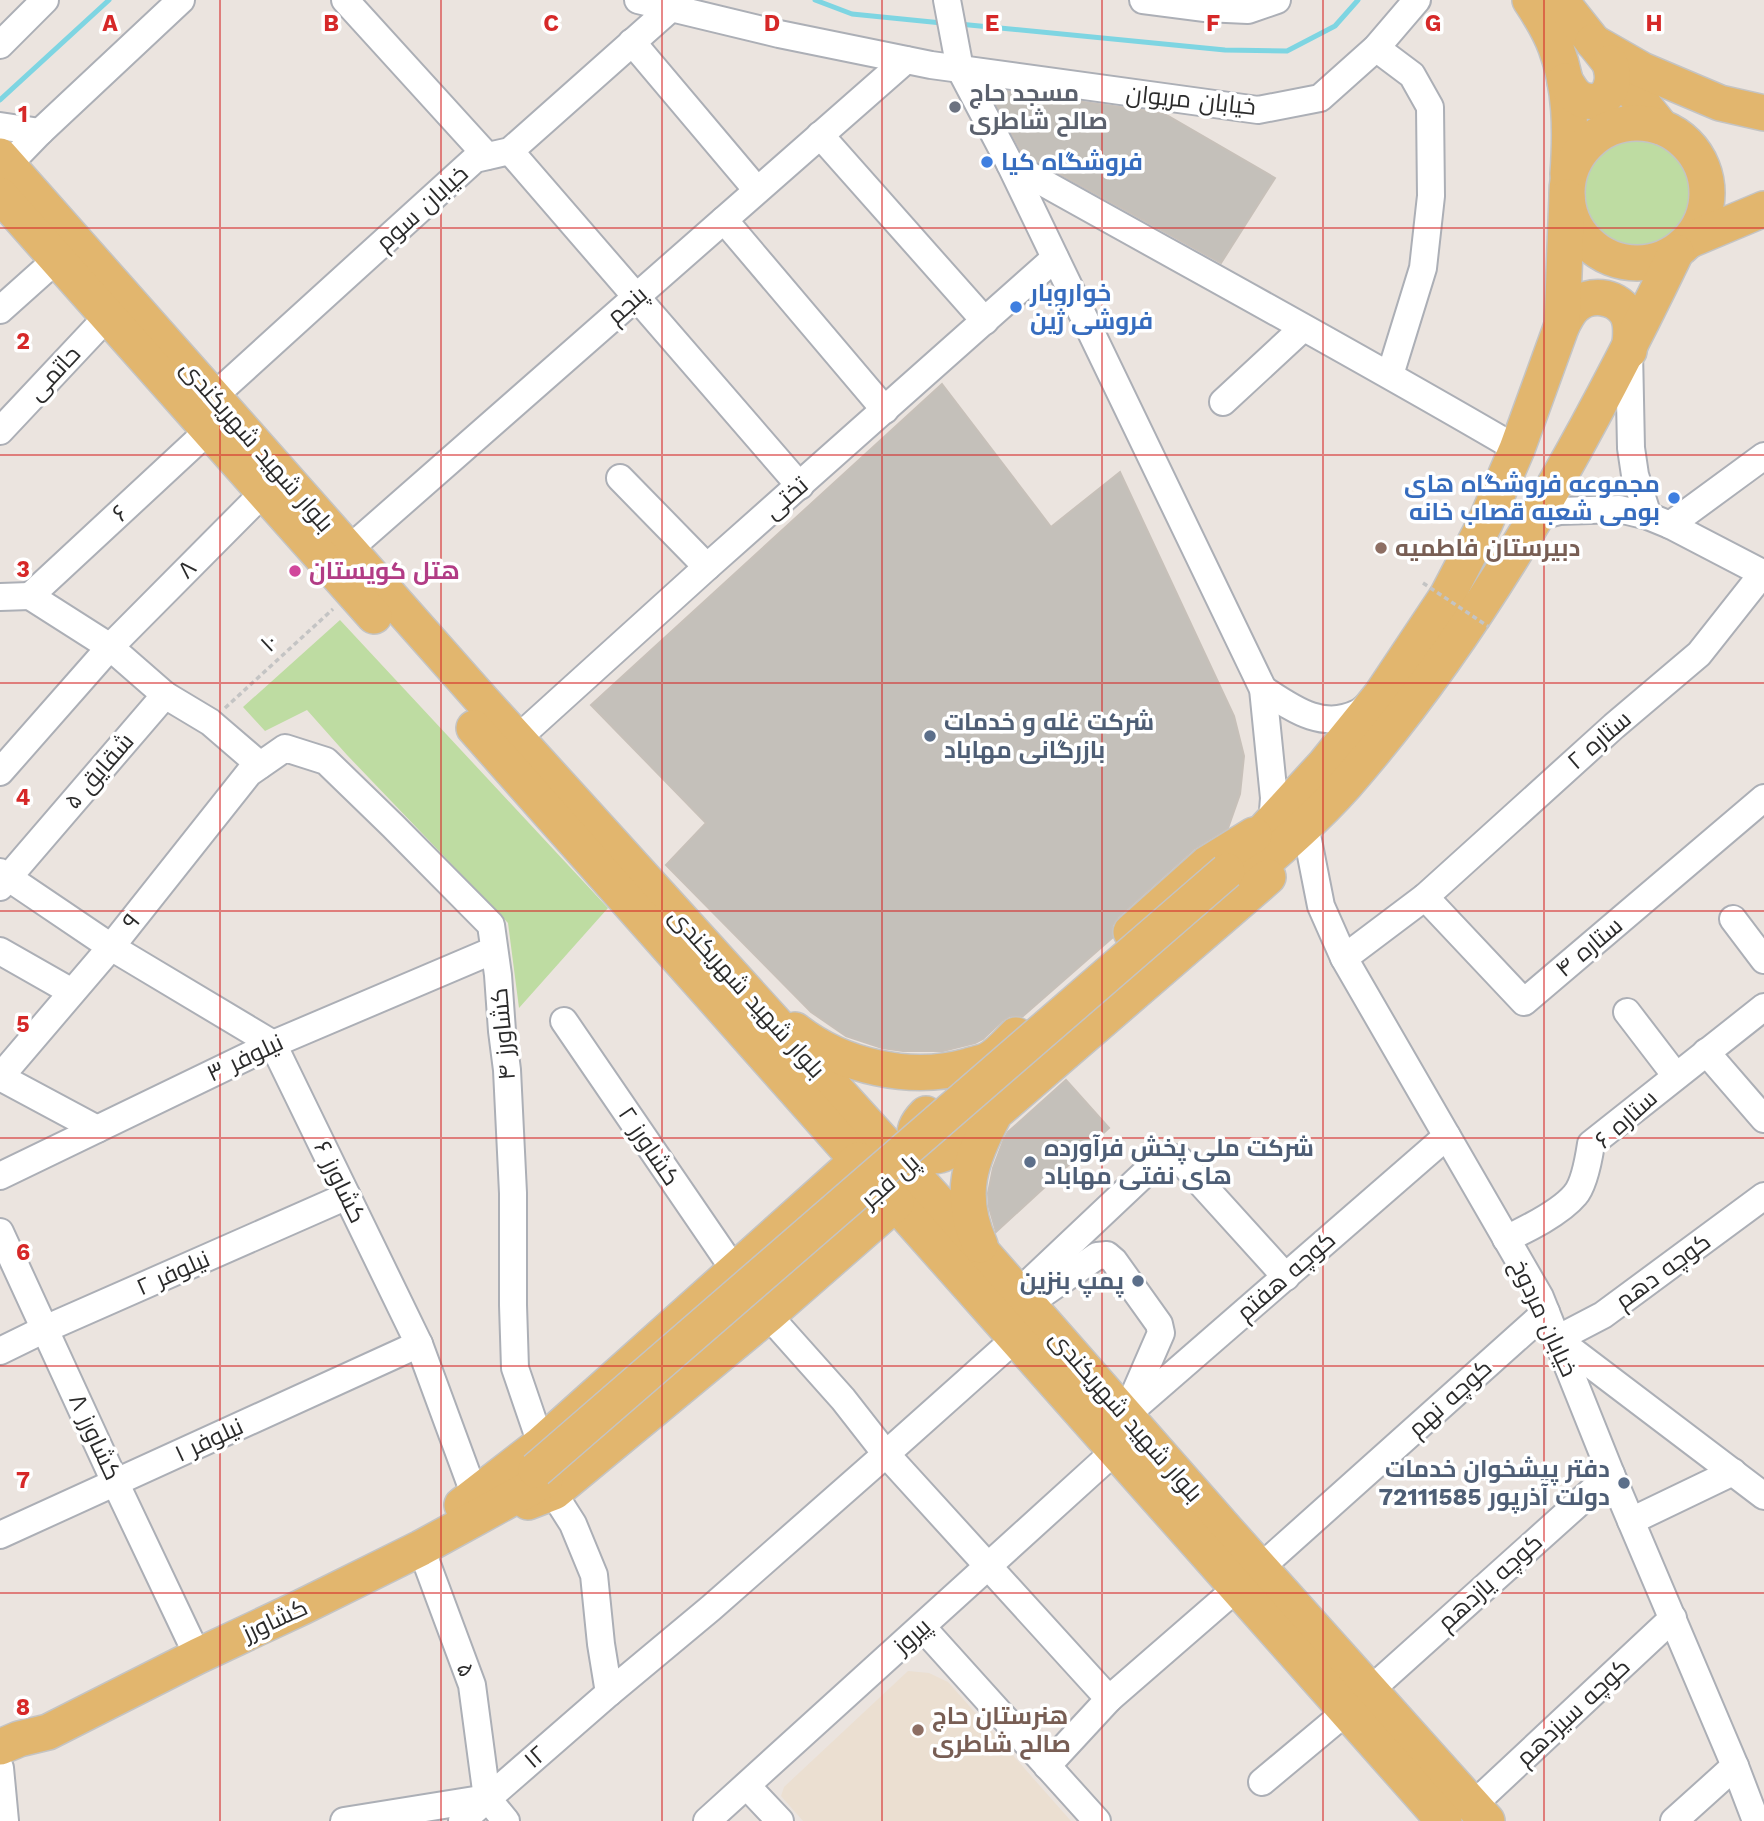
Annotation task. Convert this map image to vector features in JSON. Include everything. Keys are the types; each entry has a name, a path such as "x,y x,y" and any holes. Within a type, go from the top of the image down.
{"main road":[{"path":"1530,0 1556,47 1565,80 1570,143 1562,325"},
{"path":"1560,0 1664,128"},
{"path":"1565,80 1573,93 1581,99 1593,102 1602,99 1609,93 1612,84 1602,53"},
{"path":"1602,53 1720,103 1764,113"},
{"path":"1232,878 1297,834 1345,785 1406,712 1470,621 1536,517 1629,351 1683,246 1702,222 1707,201 1706,178 1699,158 1685,141 1650,123 1631,122 1613,126 1584,147 1574,163 1567,188 1570,214 1589,245 1605,256 1622,262 1641,264 1660,260 1683,246 1764,209"},
{"path":"1664,128 1764,125"},
{"name":"بلوار شهید شهریکندی","path":"3,172 57,259 108,316 211,413 348,550 1023,1298 1125,1416 1249,1578"},
{"name":"بلوار شهید شهریکندی","path":"3,172 211,413 264,492 1116,1450 1249,1578 1358,1700 1451,1815"},
{"path":"1232,878 1272,824 1381,695 1447,596 1485,523 1517,449 1569,312 1586,299 1610,299 1626,312 1631,336 1629,351"},
{"path":"1272,824 1207,864 925,1115 916,1127 915,1140 919,1147 929,1155 942,1155 995,1113 1269,875 1330,800"},
{"name":"پل فجر","path":"544,1472 928,1149 1232,878"},
{"path":"748,995 802,1036 835,1055 872,1066 927,1073 957,1069 989,1060"},
{"path":"984,1255 972,1229 967,1204 970,1175 979,1143 995,1113"},
{"path":"544,1472 735,1271 858,1160"},
{"path":"544,1472 768,1315 895,1203"},
{"name":"کشاورز","path":"10,1743 48,1732 421,1548 461,1512 544,1472"},
{"path":"10,1743 38,1718 461,1512"}],"street":[{"path":"0,44 45,0"},
{"path":"3,172 40,131 181,0"},
{"path":"345,0 499,153 636,297 800,486"},
{"name":"خیابان مریوان","path":"638,0 779,34 906,60 1258,110 1320,97 1376,48 1417,0"},
{"path":"947,0 960,69 1010,164 1263,689 1274,798 1272,824"},
{"path":"1143,0 1208,4 1248,10 1277,0"},
{"name":"خیابان سوم","path":"211,413 475,159 499,153 671,8"},
{"path":"632,42 757,190"},
{"path":"1376,48 1412,75 1430,107 1431,196 1423,268 1390,375"},
{"name":"پنجم","path":"348,550 906,60"},
{"path":"0,126 40,131"},
{"path":"820,135 985,321"},
{"path":"1010,164 1390,375 1517,449"},
{"path":"724,220 885,410"},
{"name":"تختی","path":"517,739 1055,258"},
{"path":"0,310 57,259"},
{"name":"حاتمی","path":"0,430 108,316"},
{"path":"1223,402 1303,328"},
{"path":"1629,351 1631,448 1635,475 1659,521"},
{"name":"۶","path":"30,596 211,413"},
{"path":"1659,521 1764,456"},
{"path":"620,478 707,567"},
{"name":"۸","path":"0,772 110,647 264,492"},
{"path":"1536,517 1560,510 1619,509 1659,521 1763,573"},
{"name":"ستاره ۲","path":"1344,958 1425,897 1614,726 1699,654 1763,573"},
{"path":"0,597 30,596 110,647 165,695 211,722 260,765"},
{"path":"1263,689 1295,710 1314,718 1336,719 1357,713 1381,695"},
{"name":"شقایق ۵","path":"3,878 165,695"},
{"name":"کشاورز ۴","path":"260,765 285,748 326,761 491,925 507,1070 513,1193 515,1368 544,1472 573,1524 594,1574 609,1693"},
{"name":"۹","path":"0,1077 111,947 249,773 260,765"},
{"name":"ستاره ۴","path":"1425,897 1524,1002 1764,798"},
{"name":"خیابان مردوخ","path":"1306,830 1321,906 1344,958 1540,1297 1756,1821"},
{"path":"3,878 111,947 273,1044"},
{"path":"1733,919 1764,960"},
{"name":"نیلوفر ۳","path":"0,1176 273,1044 494,950"},
{"path":"0,951 72,992"},
{"name":"ستاره ۶","path":"1506,1239 1554,1213 1576,1195 1589,1162 1591,1144 1764,1007"},
{"path":"1627,1012 1675,1076"},
{"name":"کشاورز ۲","path":"564,1021 735,1271"},
{"name":"کشاورز ۶","path":"273,1044 419,1344 461,1512"},
{"path":"1706,1052 1764,1119"},
{"path":"0,1077 97,1129"},
{"name":"کوچه هفتم","path":"1125,1416 1447,1136"},
{"path":"1023,1298 1161,1158 1167,1156 1179,1159 1286,1276"},
{"name":"نیلوفر ۲","path":"0,1351 347,1196"},
{"name":"کوچه دهم","path":"1558,1339 1604,1315 1764,1196"},
{"name":"کشاورز ۸","path":"0,1232 191,1642"},
{"path":"1023,1298 1097,1256 1107,1255 1114,1261 1159,1324 1161,1333 1125,1416"},
{"name":"کوچه نهم","path":"1047,1766 1110,1699 1546,1312"},
{"path":"768,1315 843,1399 886,1454 1110,1699"},
{"name":"۱۲","path":"462,1821 721,1599 1016,1338"},
{"path":"1558,1339 1752,1480"},
{"name":"نیلوفر ۱","path":"0,1535 419,1344"},
{"name":"پیروز","path":"707,1821 1116,1450"},
{"name":"کوچه یازدهم","path":"1262,1782 1611,1474"},
{"path":"1631,1521 1752,1480"},
{"name":"۵","path":"421,1548 472,1685 487,1798"},
{"name":"کوچه سیزدهم","path":"1451,1815 1674,1618"},
{"path":"922,1627 1097,1821"},
{"path":"1674,1821 1735,1766"},
{"path":"0,1768 5,1821"},
{"path":"747,1786 780,1821"},
{"path":"344,1821 487,1798 506,1821"}],"path":[{"path":"1423,583 1489,627"},
{"name":"۱۰","path":"211,722 352,591"}],"shaded area":[{"name":"هنرستان حاج صالح شاطری","path":"908,1671 929,1673 948,1682 1071,1821 803,1821 781,1796 784,1787"}],"green space":[{"path":"1638,136 1659,140 1678,152 1690,171 1694,192 1690,213 1678,232 1659,244 1638,248 1617,244 1598,232 1586,213 1582,192 1586,171 1598,152 1617,140"},
{"path":"340,620 608,908 519,1008 508,923 307,710 265,731 243,707"}],"building":[{"path":"988,89 1163,113 1275,178 1221,263 1022,153"},
{"name":"شرکت غله و خدمات بازرگانی مهاباد","path":"942,384 1051,527 1120,472 1234,716 1244,756 1240,794 1228,828 1194,849 1118,917 1112,926 1112,938 1023,1016 1010,1016 975,1043 943,1051 903,1051 882,1048 846,1036 811,1012 666,865 706,823 591,705"},
{"name":"شرکت ملی پخش فرآورده های نفتی مهاباد","path":"1066,1080 1109,1128 996,1232 988,1193 993,1168 1004,1139 1008,1132"}],"waterway":[{"path":"0,100 109,0"},
{"path":"815,0 852,14 942,23"},
{"path":"959,24 1225,50 1287,51 1335,26 1358,0"}],"place":[{"name":"مسجد حاج صالح شاطری","path":"955,107"},
{"name":"فروشگاه کیا","path":"987,162"},
{"name":"خواروبار فروشی ژین","path":"1016,307"},
{"name":"مجموعه فروشگاه های بومی شعبه قصاب خانه","path":"1674,498"},
{"name":"دبیرستان فاطمیه","path":"1381,548"},
{"name":"هتل کویستان","path":"295,571"},
{"name":"شرکت غله و خدمات بازرگانی مهاباد","path":"930,736"},
{"name":"شرکت ملی پخش فرآورده های نفتی مهاباد","path":"1030,1162"},
{"name":"پمپ بنزین","path":"1138,1281"},
{"name":"دفتر پیشخوان خدمات دولت آذرپور 72111585","path":"1624,1483"},
{"name":"هنرستان حاج صالح شاطری","path":"918,1730"}]}
